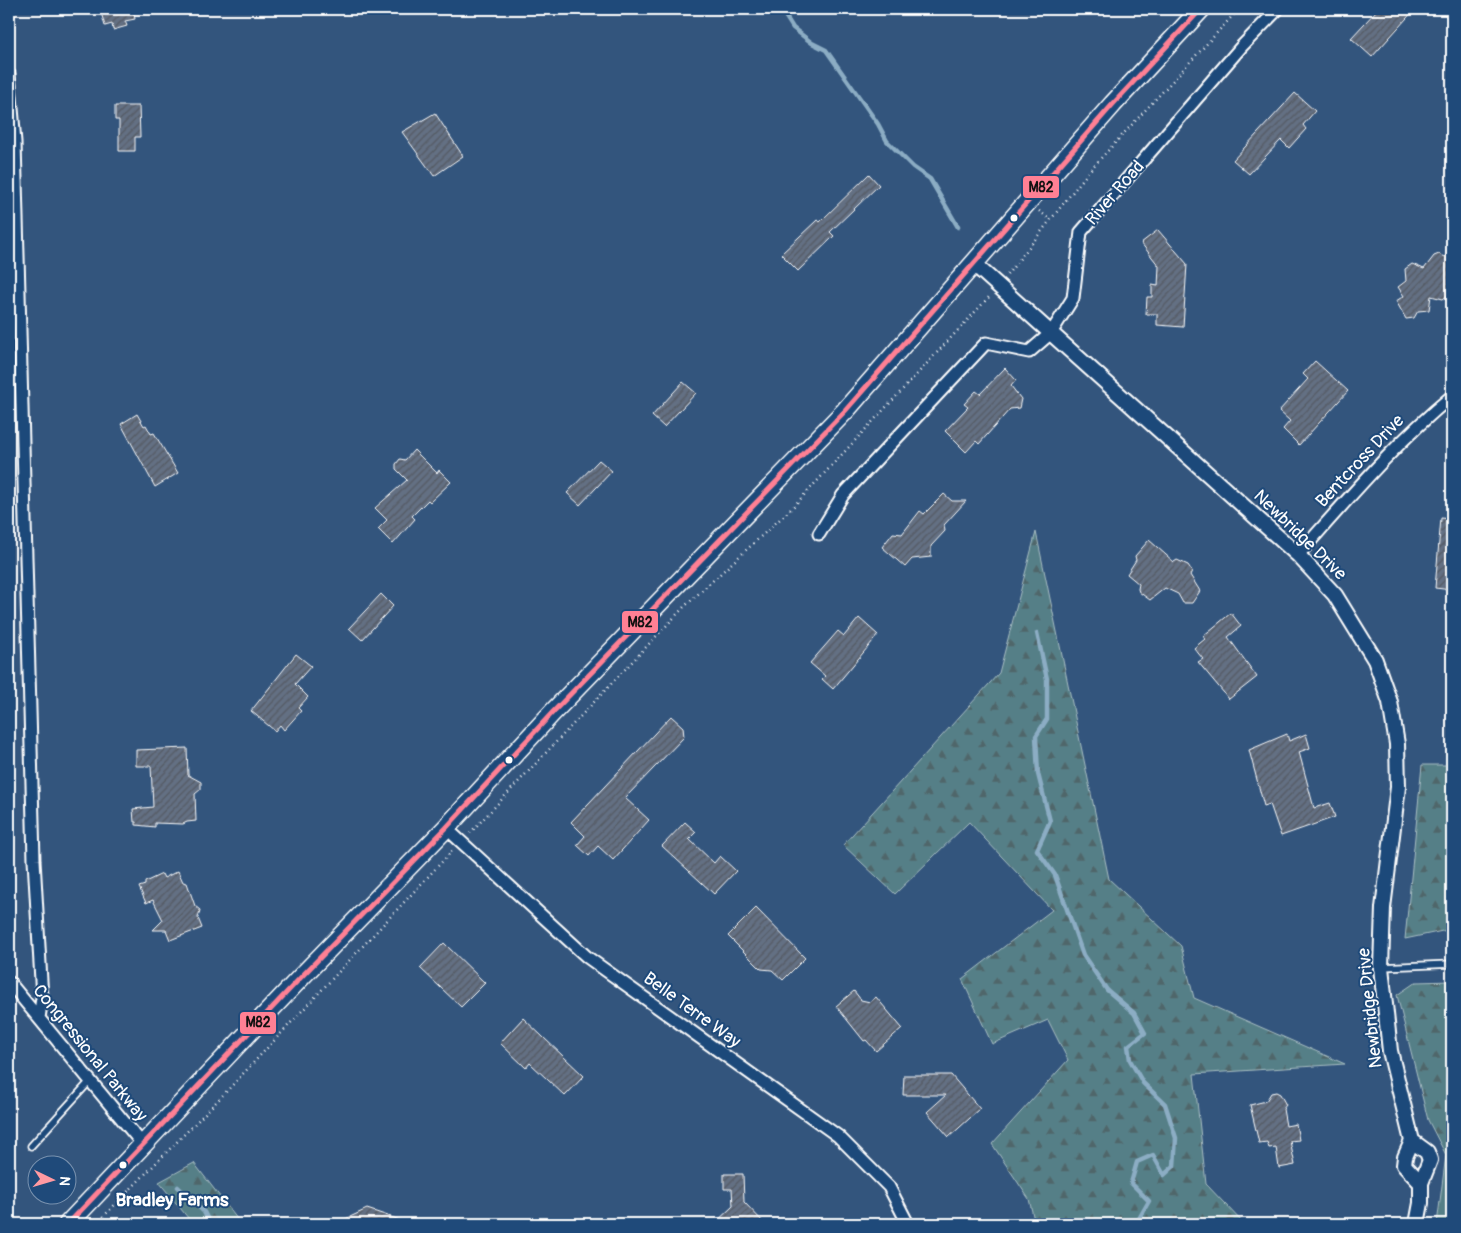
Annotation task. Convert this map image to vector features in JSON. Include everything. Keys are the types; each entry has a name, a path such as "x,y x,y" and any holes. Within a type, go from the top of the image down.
{"main road":[{"path":"68,1224 144,1146 305,973 446,828 553,712 845,411 1113,104 1201,9"}],"street":[{"name":"River Road","path":"819,534 843,495 986,343 1029,352 1051,333 1073,298 1081,232 1242,46 1278,9"},
{"path":"9,74 15,142 34,860 42,998 39,1018"},
{"name":"Newbridge Drive","path":"974,264 1298,555 1335,595 1375,660 1390,702 1397,744 1398,787 1383,908 1381,967 1390,1052 1412,1141"},
{"name":"Bentcross Drive","path":"1298,555 1385,458 1428,416 1452,396"},
{"name":"Belle Terre Way","path":"446,828 587,956 838,1136 889,1187 908,1224"},
{"name":"Congressional Parkway","path":"9,982 144,1146"},
{"path":"1418,1224 1421,1183 1430,1160 1426,1152 1412,1141 1405,1156 1404,1165 1421,1183"}],"lane":[{"path":"1381,967 1452,964"},
{"path":"31,1146 90,1081"}],"path":[{"path":"96,1224 225,1093 684,607 792,508 999,286 1090,170 1239,9"}],"green space":[{"path":"1036,532 1109,879 1181,946 1194,998 1345,1064 1194,1074 1206,1184 1244,1224 1035,1224 1029,1199 992,1144 1068,1060 1048,1020 992,1044 962,979 1052,910 969,822 895,894 843,845 999,673"},
{"path":"1422,765 1452,765 1452,929 1405,939"},
{"path":"1452,981 1452,1224 1437,1224 1446,1155 1428,1120 1397,995 1416,982"},
{"path":"194,1163 241,1224 193,1224 159,1182"}],"building":[{"path":"100,9 133,9 135,19 125,21 127,26 113,30 112,24 105,26"},
{"path":"1378,9 1415,9 1372,57 1351,38"},
{"path":"1295,93 1315,111 1303,125 1306,129 1289,148 1281,140 1249,174 1233,160"},
{"path":"115,106 139,106 140,137 135,137 135,151 119,151 119,120 115,120"},
{"path":"435,113 463,156 434,176 402,132"},
{"path":"869,174 879,185 830,232 834,236 798,271 781,254 817,220 820,222"},
{"path":"1158,230 1187,264 1183,327 1157,325 1157,314 1146,314 1147,297 1152,297 1152,285 1158,286 1159,266 1141,243"},
{"path":"1452,251 1452,282 1449,284 1448,295 1443,299 1431,296 1429,310 1418,311 1414,318 1406,319 1396,301 1404,296 1398,287 1406,281 1405,269 1412,264 1424,269 1434,256 1439,254 1444,257"},
{"path":"1315,361 1348,391 1299,445 1283,429 1290,421 1279,411 1308,379 1303,374"},
{"path":"1005,368 1016,380 1011,386 1021,399 1019,408 1010,409 979,444 976,441 966,452 945,431 968,407 964,404 976,391 980,394"},
{"path":"683,382 696,393 664,427 652,416"},
{"path":"137,414 151,434 154,433 178,473 155,487 121,424"},
{"path":"414,450 437,473 439,470 451,482 430,502 428,500 412,516 415,519 393,544 378,529 387,520 375,508 407,480 396,469 396,464 400,459 405,460"},
{"path":"599,460 612,471 580,505 567,493"},
{"path":"944,494 952,501 966,501 944,525 945,531 931,546 931,557 912,559 905,567 882,547 893,533 902,534 920,511 924,514"},
{"path":"1441,518 1452,519 1452,590 1435,588"},
{"path":"1149,540 1174,562 1177,560 1188,565 1192,571 1190,575 1200,591 1192,603 1183,603 1178,594 1165,588 1150,600 1139,592 1139,584 1127,574 1136,560 1135,556"},
{"path":"381,594 393,606 362,640 349,628"},
{"path":"1231,613 1241,626 1228,637 1257,677 1229,699 1198,662 1203,659 1194,648 1205,639 1203,636"},
{"path":"859,618 878,635 833,689 822,679 825,676 810,663 838,631 844,636"},
{"path":"296,654 311,666 295,684 308,697 298,708 301,711 284,730 280,725 275,731 251,711"},
{"path":"671,716 683,727 684,737 625,798 649,820 613,860 598,846 589,856 577,845 585,836 571,822"},
{"path":"1287,734 1289,741 1306,734 1310,748 1299,752 1314,808 1330,803 1335,817 1281,836 1270,804 1264,806 1249,750"},
{"path":"187,748 188,775 201,782 201,789 195,794 196,821 183,824 155,823 155,827 136,825 133,809 153,807 151,766 136,766 136,750"},
{"path":"685,822 696,832 689,839 714,863 720,856 736,871 714,894 662,846"},
{"path":"178,871 183,882 187,883 195,906 200,910 198,918 202,928 170,940 166,930 153,930 163,920 153,900 146,903 139,887 162,874 164,878"},
{"path":"756,908 805,958 783,980 772,970 761,969 728,936"},
{"path":"444,943 485,983 461,1007 420,968"},
{"path":"854,991 861,1000 870,1002 876,997 902,1028 876,1051 866,1040 864,1041 836,1006"},
{"path":"523,1018 584,1076 565,1096 530,1063 526,1068 500,1043"},
{"path":"904,1075 951,1075 980,1109 949,1137 927,1112 946,1095 903,1095"},
{"path":"1276,1092 1280,1094 1286,1105 1283,1109 1286,1126 1296,1124 1299,1140 1290,1141 1295,1165 1279,1168 1276,1147 1269,1148 1267,1142 1259,1143 1250,1105 1266,1101 1271,1093"},
{"path":"724,1174 743,1174 744,1202 765,1224 714,1224 733,1206 732,1189 724,1189"},
{"path":"367,1209 406,1222 405,1224 335,1224"}],"waterway":[{"path":"781,9 793,28 812,43 826,50 878,124 887,141 913,167 930,179 958,227"},
{"path":"1037,633 1047,679 1047,719 1036,736 1038,774 1050,821 1037,850 1055,875 1083,955 1107,990 1134,1013 1145,1033 1128,1046 1130,1060 1143,1083 1165,1104 1176,1138 1174,1166 1164,1175 1153,1155 1137,1162 1131,1183 1149,1201 1136,1224"},
{"path":"178,1187 204,1212 210,1224"}],"transit line":[{"name":"M82","path":"68,1224 305,973 446,828 553,712 845,411 1113,104 1201,9"}],"district":[{"name":"Bradley Farms","path":"172,1200"}]}
